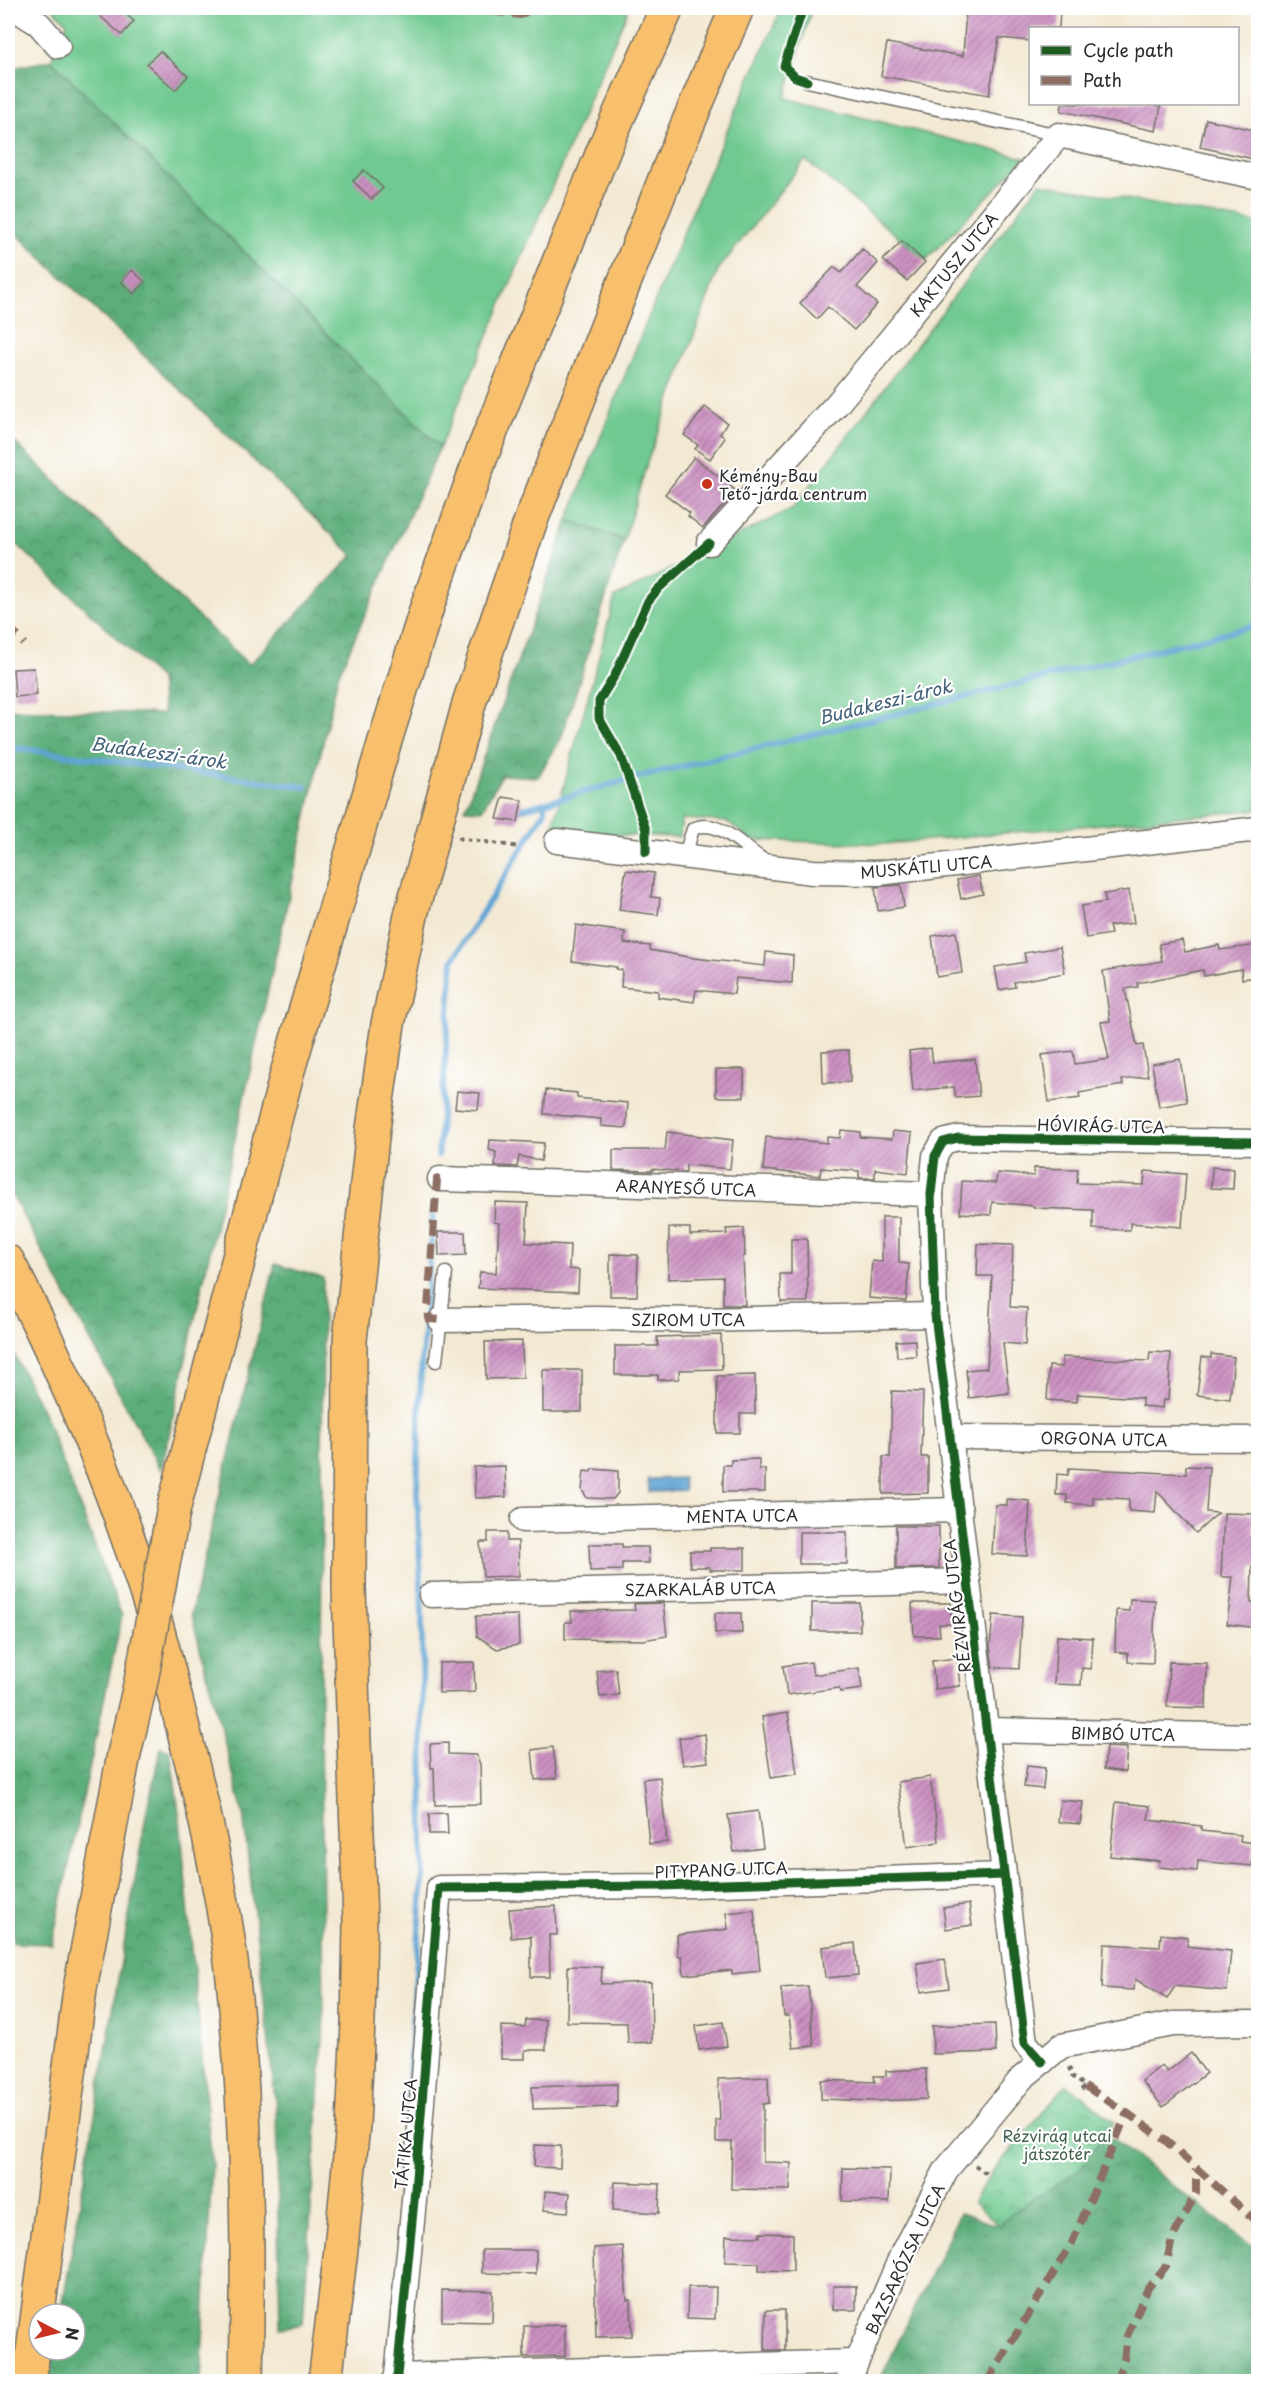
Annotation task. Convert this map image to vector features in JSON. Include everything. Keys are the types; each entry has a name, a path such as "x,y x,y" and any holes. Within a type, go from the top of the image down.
{"highway":[{"path":"29,2382 80,1989 124,1754 141,1681 174,1507 288,1070 424,615 483,454 607,142 654,8"},
{"path":"607,142 668,8"},
{"path":"325,2382 353,2125 358,2012 360,1922 349,1588 350,1340 373,1129 388,1024 412,911 467,711 530,523 666,176 737,8"},
{"path":"8,1262 70,1394 109,1488 147,1594 190,1755 216,1868 231,1967 241,2071 248,2253 246,2382"}],"street":[{"path":"14,8 39,24 60,48"},
{"path":"1059,135 1258,177"},
{"name":"KAKTUSZ UTCA","path":"709,543 837,404 1059,135"},
{"name":"MUSKÁTLI UTCA","path":"557,841 813,872 878,873 1258,829"},
{"name":"HÓVIRÁG UTCA","path":"943,1142 958,1137 1258,1142"},
{"name":"RÉZVIRÁG UTCA","path":"943,1142 935,1156 931,1194 934,1315 1025,2043 1042,2062"},
{"name":"ARANYESŐ UTCA","path":"440,1179 931,1194"},
{"name":"SZIROM UTCA","path":"441,1320 596,1318 695,1320 934,1315"},
{"name":"ORGONA UTCA","path":"950,1437 1258,1439"},
{"name":"MENTA UTCA","path":"524,1520 960,1510"},
{"name":"SZARKALÁB UTCA","path":"431,1595 968,1581"},
{"name":"BIMBÓ UTCA","path":"987,1730 1258,1736"},
{"name":"PITYPANG UTCA","path":"439,1888 660,1886 1004,1875"},
{"name":"TÁTIKA UTCA","path":"396,2379 415,2190 439,1888"},
{"path":"1061,2046 1173,2024 1258,2023"},
{"name":"BAZSARÓZSA UTCA","path":"852,2372 904,2250 946,2170 1022,2078 1061,2046"},
{"path":"396,2379 852,2372"}],"lane":[{"path":"807,81 1059,135"},
{"path":"692,858 688,845 693,829 701,825 720,828 754,854 778,868"},
{"path":"436,1361 446,1273"}],"path":[{"path":"456,837 520,847"},
{"path":"1061,2046 1072,2076 1084,2086 1078,2093"}],"green space":[{"path":"52,8 629,8 440,447 51,60 67,23"},
{"path":"782,8 812,8 785,98 1025,158 926,260 805,160 718,270 648,460 624,540 568,520 671,262"},
{"path":"51,60 440,447 338,676 161,1471 8,1188 8,709 163,714 160,679 8,536 8,436 249,665 353,555 8,226 8,69"},
{"path":"1040,183 1258,223 1258,810 885,844 751,840 727,822 682,819 680,837 551,833 615,597 793,508"},
{"path":"568,520 624,540 561,739 538,777 502,775 482,810 465,809"},
{"path":"275,1264 323,1278 321,1714 324,2025 303,2324 280,2328 276,2108 243,1813 191,1613"},
{"path":"8,1342 46,1418 122,1616 52,1944 13,1943 8,1776"},
{"path":"161,1748 170,1750 180,1819 212,2165 201,2381 49,2381 53,2362 87,2362 87,2302 63,2302 147,1809"},
{"name":"Rézvirág utcai játszótér","path":"1067,2084 1114,2122 1079,2170 1010,2214 1000,2226 973,2202 992,2172"},
{"path":"1112,2138 1258,2251 1258,2381 879,2382 960,2213 995,2225 1060,2155"}],"water":[{"path":"683,1478 684,1491 649,1492 648,1479"}],"building":[{"path":"108,8 118,8 134,21 122,35 100,16"},
{"path":"966,8 1060,9 1059,27 1029,27 1029,41 999,38 989,95 881,76 887,43 963,56"},
{"path":"160,51 188,76 175,90 147,64"},
{"path":"1062,105 1161,106 1156,131 1061,111"},
{"path":"1206,119 1258,131 1258,160 1200,147"},
{"path":"364,170 383,188 372,199 353,181"},
{"path":"902,241 925,262 907,281 883,260"},
{"path":"862,249 878,263 857,287 877,304 854,330 828,307 817,319 800,303 834,267 841,273"},
{"path":"132,270 145,282 134,294 121,282"},
{"path":"705,407 727,423 720,434 725,438 710,459 695,449 698,445 684,435"},
{"path":"694,457 736,491 703,528 688,516 690,513 665,494"},
{"path":"34,668 37,695 15,697 13,669"},
{"path":"503,797 522,800 518,822 497,819"},
{"path":"626,870 654,873 651,897 660,898 658,915 619,910"},
{"path":"979,876 983,894 961,899 957,880"},
{"path":"901,885 904,907 878,911 875,887"},
{"path":"1129,890 1134,923 1109,926 1111,934 1086,938 1081,906 1106,902 1104,894"},
{"path":"576,925 625,932 624,943 650,946 650,950 694,958 765,966 766,952 793,955 792,983 736,978 734,994 696,990 694,1002 658,997 658,991 621,987 622,970 616,969 617,967 572,961"},
{"path":"956,932 962,973 937,977 932,936"},
{"path":"1182,940 1185,952 1219,945 1220,950 1258,945 1258,977 1242,979 1241,969 1204,976 1203,970 1137,983 1138,987 1125,989 1137,1046 1143,1045 1148,1076 1122,1080 1123,1085 1079,1093 1080,1098 1049,1102 1042,1055 1073,1051 1075,1064 1109,1059 1101,1022 1110,1021 1103,971 1162,961 1159,944"},
{"path":"1060,947 1065,973 1014,982 1015,987 999,990 995,967 1026,962 1024,953"},
{"path":"931,1048 933,1063 975,1059 979,1096 956,1098 954,1087 913,1091 909,1051"},
{"path":"849,1050 850,1082 823,1083 822,1051"},
{"path":"1180,1059 1187,1102 1159,1107 1152,1064"},
{"path":"716,1069 744,1069 744,1097 716,1097"},
{"path":"546,1090 577,1093 577,1098 628,1103 626,1128 601,1126 601,1119 544,1114"},
{"path":"457,1091 480,1093 478,1110 455,1108"},
{"path":"841,1130 860,1132 860,1137 892,1139 893,1131 912,1133 908,1173 875,1169 875,1178 859,1178 859,1171 821,1168 820,1176 763,1170 766,1137 827,1143 827,1137 840,1138"},
{"path":"667,1132 733,1140 730,1169 686,1165 686,1172 652,1169 652,1171 613,1170 613,1150 665,1150"},
{"path":"490,1140 544,1143 541,1161 519,1156 517,1167 495,1166 496,1152 489,1150"},
{"path":"1212,1167 1234,1169 1233,1189 1211,1188"},
{"path":"1034,1168 1078,1169 1077,1183 1144,1185 1145,1171 1186,1174 1182,1227 1130,1223 1130,1230 1093,1229 1093,1210 1034,1208 1034,1206 992,1202 991,1215 960,1213 962,1181 996,1183 997,1173 1034,1176"},
{"path":"495,1202 528,1203 526,1243 570,1245 569,1269 579,1270 578,1292 478,1288 480,1272 496,1273 499,1223 494,1222"},
{"path":"882,1217 899,1217 899,1263 909,1264 906,1301 869,1298 872,1261 882,1262"},
{"path":"669,1228 690,1228 690,1235 727,1234 726,1229 744,1228 745,1305 723,1305 723,1277 668,1279"},
{"path":"438,1232 465,1232 466,1255 439,1256"},
{"path":"791,1239 807,1239 808,1302 781,1302 780,1274 791,1274"},
{"path":"978,1244 1013,1245 1010,1307 1027,1308 1025,1345 1003,1343 1009,1393 969,1398 966,1370 987,1368 992,1276 977,1276"},
{"path":"610,1254 638,1255 637,1296 610,1296"},
{"path":"721,1335 722,1369 679,1370 679,1379 658,1380 658,1375 615,1375 615,1346 658,1346 657,1337"},
{"path":"915,1340 916,1356 897,1357 896,1341"},
{"path":"522,1341 523,1378 486,1379 485,1342"},
{"path":"1150,1352 1171,1353 1168,1400 1163,1400 1162,1408 1142,1406 1142,1398 1077,1394 1077,1402 1047,1400 1049,1366 1062,1367 1062,1357 1149,1361"},
{"path":"1211,1354 1234,1357 1230,1399 1197,1395 1202,1357 1211,1358"},
{"path":"543,1370 582,1370 582,1412 543,1412"},
{"path":"755,1375 755,1414 740,1414 740,1433 717,1433 717,1376"},
{"path":"892,1391 923,1392 921,1457 928,1457 928,1493 883,1494 883,1457 890,1457"},
{"path":"759,1459 759,1469 765,1469 765,1492 723,1492 723,1465 731,1465 731,1460"},
{"path":"505,1466 506,1497 475,1498 474,1467"},
{"path":"1186,1466 1209,1467 1206,1512 1218,1513 1196,1533 1157,1491 1155,1513 1129,1511 1129,1499 1093,1497 1093,1505 1067,1503 1067,1495 1056,1495 1057,1474 1068,1475 1069,1468 1186,1474"},
{"path":"592,1469 618,1471 618,1493 613,1499 587,1498 582,1490 584,1471 591,1472"},
{"path":"1007,1499 1030,1501 1027,1556 992,1554 995,1505 1007,1505"},
{"path":"1224,1513 1254,1514 1253,1532 1258,1532 1258,1566 1252,1566 1251,1602 1258,1603 1258,1628 1227,1624 1233,1577 1221,1577"},
{"path":"896,1526 939,1526 939,1568 896,1569"},
{"path":"488,1532 507,1532 507,1541 518,1541 519,1576 483,1577 480,1542 488,1542"},
{"path":"799,1532 847,1532 847,1564 799,1564"},
{"path":"589,1544 648,1547 649,1563 622,1563 622,1570 590,1571"},
{"path":"710,1548 745,1548 745,1570 710,1570 710,1567 690,1567 690,1551 710,1551"},
{"path":"1130,1599 1155,1600 1153,1663 1128,1662 1128,1653 1115,1652 1116,1610 1129,1611"},
{"path":"663,1603 667,1636 643,1640 565,1639 565,1622 572,1622 571,1611 635,1610 634,1604"},
{"path":"812,1603 860,1603 860,1631 812,1631"},
{"path":"912,1603 951,1603 951,1624 939,1624 940,1636 914,1636"},
{"path":"715,1613 741,1613 742,1633 715,1633"},
{"path":"518,1615 519,1645 497,1649 477,1636 476,1616"},
{"path":"993,1615 1022,1617 1019,1669 993,1667 990,1647"},
{"path":"1057,1636 1093,1638 1091,1669 1082,1668 1081,1685 1054,1684"},
{"path":"957,1658 960,1686 935,1689 932,1661"},
{"path":"474,1662 475,1692 439,1693 439,1663"},
{"path":"811,1662 813,1675 859,1668 862,1689 840,1692 839,1688 787,1695 783,1666"},
{"path":"1169,1662 1207,1663 1206,1708 1167,1707"},
{"path":"616,1669 619,1695 600,1697 597,1671"},
{"path":"788,1713 797,1774 771,1778 762,1717"},
{"path":"705,1734 708,1762 683,1765 679,1738"},
{"path":"448,1743 448,1754 476,1755 480,1764 481,1804 435,1805 434,1768 431,1768 430,1744"},
{"path":"553,1747 557,1778 535,1780 532,1750"},
{"path":"1106,1747 1127,1748 1125,1772 1104,1769"},
{"path":"1027,1766 1045,1768 1043,1789 1024,1787"},
{"path":"660,1777 667,1842 649,1844 643,1779"},
{"path":"930,1777 939,1842 907,1847 898,1782"},
{"path":"1060,1800 1083,1802 1080,1824 1058,1822"},
{"path":"1116,1802 1150,1806 1148,1820 1201,1826 1201,1831 1241,1835 1240,1841 1254,1843 1252,1866 1198,1861 1197,1871 1159,1867 1160,1861 1110,1856"},
{"path":"758,1811 763,1848 734,1852 728,1815"},
{"path":"447,1813 448,1834 429,1834 429,1814"},
{"path":"969,1904 972,1925 946,1929 943,1908"},
{"path":"556,1906 557,1935 549,1935 550,1977 531,1977 531,1936 511,1938 509,1909"},
{"path":"754,1910 760,1971 732,1974 732,1970 684,1975 682,1956 678,1956 677,1935 728,1929 726,1913"},
{"path":"1161,1934 1188,1937 1187,1946 1231,1951 1227,1991 1175,1986 1167,1999 1135,1979 1134,1990 1102,1988 1104,1944 1160,1947"},
{"path":"855,1943 858,1975 825,1978 822,1947"},
{"path":"945,1959 949,1988 921,1992 917,1963"},
{"path":"568,1966 602,1967 601,1984 651,1982 652,2042 628,2043 627,2023 567,2022"},
{"path":"808,1986 814,2046 793,2048 789,2016 784,2016 781,1988"},
{"path":"526,2020 546,2020 546,2050 525,2050 525,2059 501,2059 501,2026 525,2027"},
{"path":"723,2022 727,2046 699,2050 696,2026"},
{"path":"995,2024 996,2052 933,2054 932,2026"},
{"path":"1191,2053 1206,2073 1163,2107 1142,2081 1162,2065 1167,2072"},
{"path":"926,2069 927,2099 875,2101 821,2099 821,2080 875,2082 874,2076 886,2076 886,2071"},
{"path":"768,2077 769,2103 763,2104 763,2162 791,2163 790,2190 731,2189 732,2142 716,2142 716,2120 720,2120 718,2079"},
{"path":"617,2084 617,2107 533,2109 532,2087"},
{"path":"535,2145 561,2146 560,2168 534,2167"},
{"path":"843,2168 890,2169 889,2202 842,2201"},
{"path":"615,2182 660,2184 659,2213 613,2210"},
{"path":"545,2191 570,2193 568,2212 544,2210"},
{"path":"760,2233 793,2234 793,2271 759,2270 759,2263 725,2262 726,2236 760,2237"},
{"path":"623,2246 627,2300 631,2300 632,2336 596,2337 594,2248"},
{"path":"482,2250 536,2250 536,2274 482,2273"},
{"path":"833,2286 856,2286 856,2310 833,2310"},
{"path":"688,2287 716,2287 715,2319 687,2318"},
{"path":"442,2290 493,2291 492,2322 442,2321"},
{"path":"766,2310 785,2310 785,2350 765,2350"},
{"path":"565,2325 565,2356 524,2357 524,2326"}],"waterway":[{"name":"Budakeszi-árok","path":"519,810 631,779 1258,625"},
{"name":"Budakeszi-árok","path":"8,747 306,787"},
{"path":"438,1155 453,960 545,811 544,803"},
{"path":"400,2194 423,1877 422,1606 417,1491 421,1372 434,1202"}],"marked path":[{"path":"467,8 520,15 534,8"},
{"path":"8,625 24,644"},
{"path":"440,1179 437,1179 428,1308 429,1319 441,1320"},
{"path":"1085,2086 1166,2141 1258,2223"},
{"path":"987,2382 1072,2243 1127,2113"},
{"path":"1116,2382 1124,2360 1127,2336 1148,2288 1166,2266 1172,2239 1196,2193 1196,2169"}],"cycle path":[{"path":"803,8 784,66 795,77 807,81"},
{"path":"646,852 646,830 621,756 599,718 599,701 615,675 648,601 658,589 709,543"},
{"path":"1042,2062 1025,2043 935,1315 931,1194 935,1156 943,1142 958,1138 1258,1142"},
{"path":"394,2382 397,2376 415,2190 439,1888 660,1886 1004,1875"}],"place":[{"name":"Kémény-Bau Tető-járda centrum","path":"707,484"}]}
